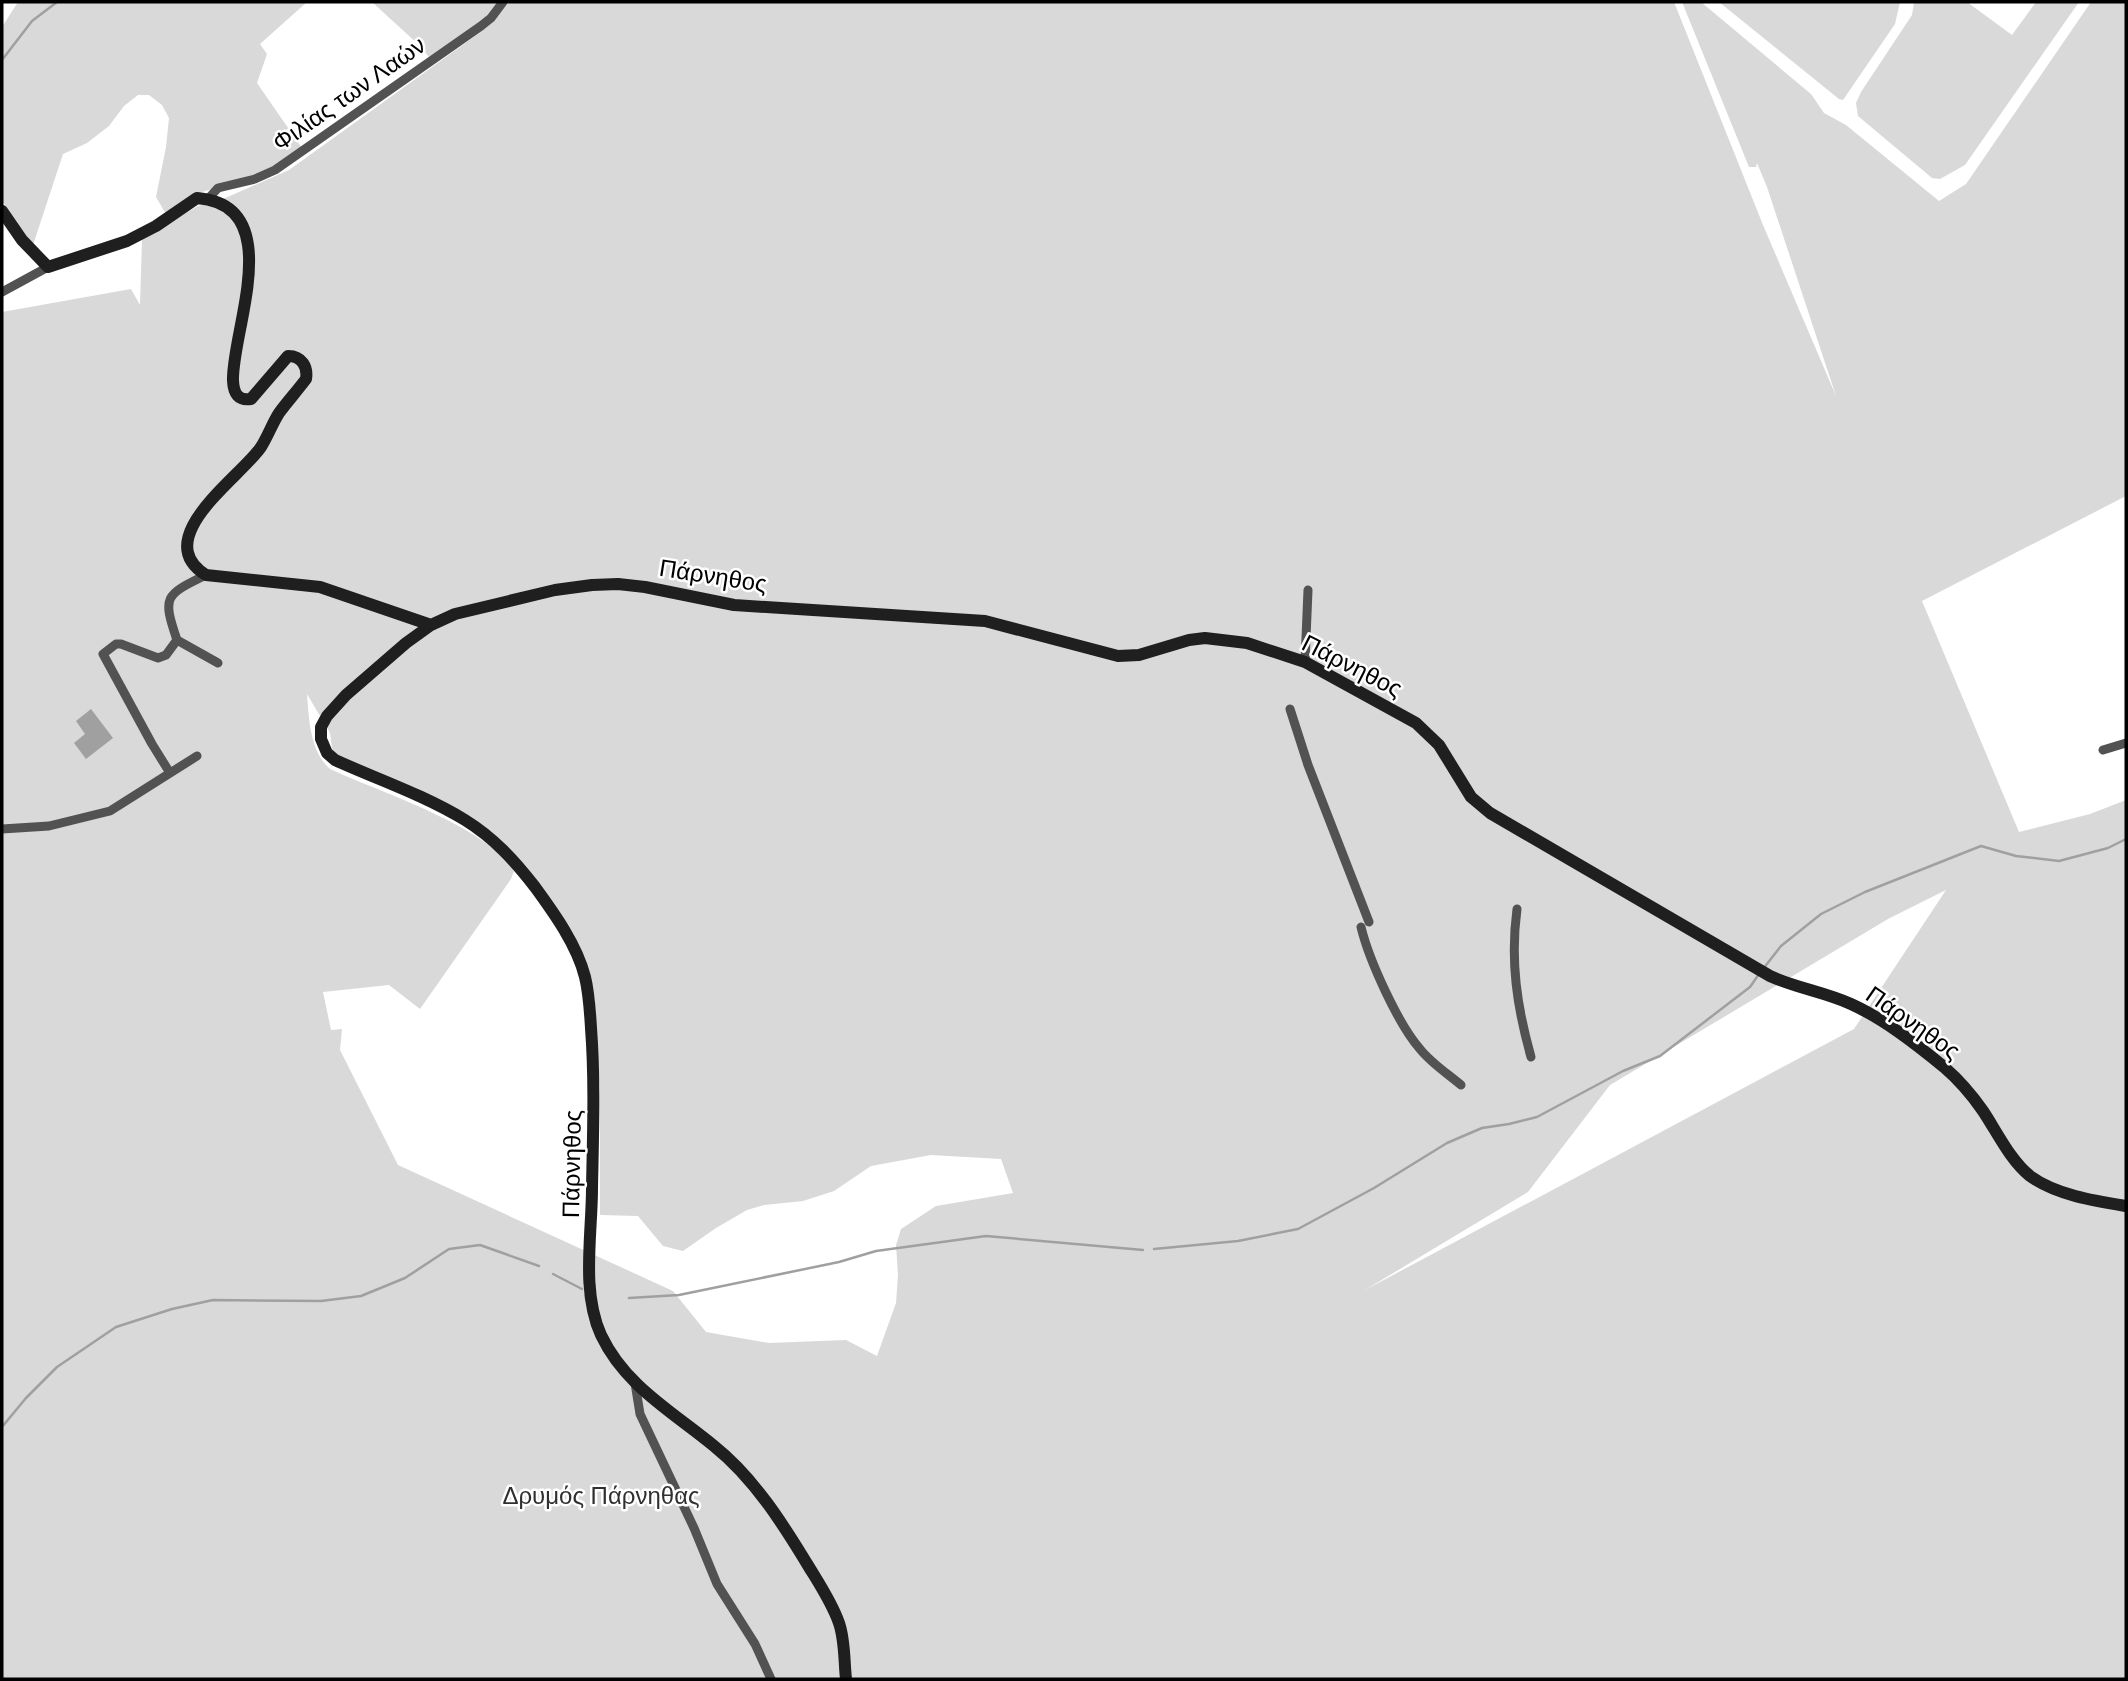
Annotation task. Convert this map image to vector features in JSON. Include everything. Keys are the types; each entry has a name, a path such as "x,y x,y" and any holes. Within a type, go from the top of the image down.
{"main road":[{"path":"2,211 22,240 48,267 127,241 200,198 232,213 246,235 250,255 247,300 232,381 241,398 256,395 288,356 299,358 305,364 306,379 278,415 260,448 201,513 186,544 188,554 196,569 206,575 320,587 431,625"},
{"name":"Πάρνηθος","path":"846,1679 841,1630 835,1612 792,1538 759,1492 735,1465 712,1444 651,1399 635,1383 610,1350 592,1311 590,1268 595,1072 589,995 585,975 573,948 538,891 497,843 433,802 335,760 327,753 321,741 322,725 337,704 406,643 431,625 455,614 555,590 618,584 734,605 976,619 1108,655 1139,655 1178,642 1206,638 1247,643 1305,662 1374,698 1423,729 1439,745 1471,797 1490,813 1770,976 1800,988 1827,994 1870,1014 1943,1067 1971,1094 2011,1154 2028,1174 2038,1181 2059,1191 2126,1206"}],"street":[{"name":"Φιλίας των Λαών","path":"207,200 218,188 256,179 275,170 481,26 503,2"},
{"path":"2,292 48,267"},
{"path":"206,575 178,589 169,599 169,612 177,640 218,663"},
{"path":"1305,662 1308,590"},
{"path":"170,773 103,654 111,647 121,644 162,657 177,640"},
{"path":"1290,709 1365,924 1366,948 1409,1034 1421,1050 1461,1085"},
{"path":"2104,750 2126,743"},
{"path":"2,829 49,826 110,811 197,756"},
{"path":"1517,909 1514,964 1516,992 1531,1057"},
{"path":"635,1383 640,1413 717,1584 754,1644 771,1679"}],"green space":[{"path":"18,2 307,2 260,44 267,54 257,83 302,148 254,177 202,192 166,214 156,197 169,118 162,105 149,95 138,95 124,106 109,126 87,143 63,154 33,245 2,201 2,27"},
{"path":"372,2 500,2 483,21 429,57"},
{"name":"Δρυμός Πάρνηθας","path":"509,2 1674,2 1763,225 1836,396 1767,187 1757,163 1756,167 1749,167 1682,2 1701,2 1811,94 1824,113 1846,125 1939,201 1966,184 2091,2 2126,2 2126,496 1922,601 2019,832 2090,814 2126,800 2126,1679 2,1679 2,312 131,289 140,305 142,239 198,206 223,199 289,170 495,20","holes":["307,694 330,733 332,748 337,758 477,823 574,942 589,973 595,1001 600,1088 600,1215 638,1216 663,1246 683,1251 747,1210 764,1205 803,1201 834,1191 871,1166 931,1155 1001,1159 1013,1193 936,1206 901,1229 896,1245 896,1303 877,1356 846,1340 769,1343 706,1332 673,1291 398,1165 340,1050 342,1029 331,1030 323,992 389,985 420,1009 514,871 500,854 456,825 430,811 330,769 323,762 314,744","1946,890 1854,1029 1365,1290 1528,1192 1610,1085 1888,919"]},
{"path":"1719,2 1900,2 1895,24 1843,100"},
{"path":"1914,2 1967,2 2012,35 2036,2 2079,2 1965,165 1940,179 1932,178 1858,116 1856,103 1912,15"}],"shaded area":[{"path":"91,709 113,738 86,759 74,743 85,734 76,721"}],"waterway":[{"path":"2,60 32,21 57,2"},
{"path":"1763,969 1781,946 1821,914 1865,892 1981,846 2016,856 2059,861 2108,848 2126,839"},
{"path":"1154,1249 1238,1241 1298,1229 1374,1188 1447,1143 1482,1128 1537,1117 1623,1071 1660,1056 1750,987 1759,974"},
{"path":"629,1298 679,1295 839,1262 876,1251 986,1236 1143,1250"},
{"path":"2,1427 57,1367 116,1327 172,1309 213,1300 321,1301 361,1296 405,1278 449,1249 480,1245 539,1266"},
{"path":"553,1274 582,1289"}]}
